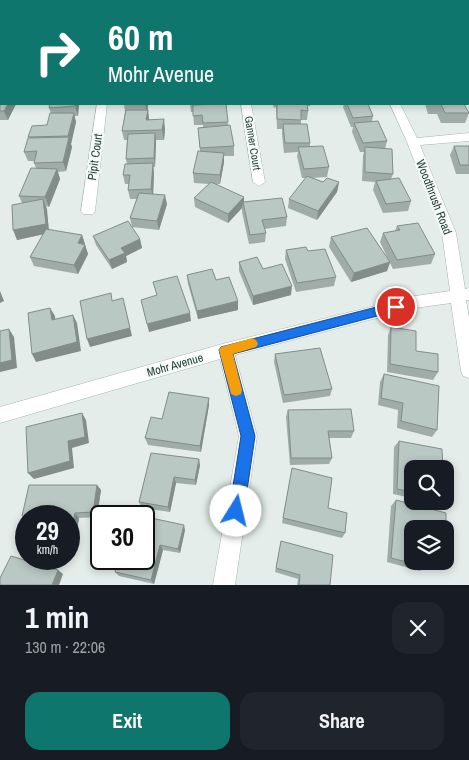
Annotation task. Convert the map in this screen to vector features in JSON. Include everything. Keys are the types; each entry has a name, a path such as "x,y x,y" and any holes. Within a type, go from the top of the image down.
{"street":[{"name":"Pipit Court","path":"88,211 102,105"},
{"name":"Ganner Court","path":"246,105 259,182"},
{"name":"Woodthrush Road","path":"395,105 413,142 449,233 464,295 469,371"},
{"path":"413,142 469,137"},
{"name":"Mohr Avenue","path":"0,414 226,350 415,302 464,295"},
{"path":"224,585 248,436 226,350"}],"building":[{"path":"0,105 7,105 4,111 0,111"},
{"path":"50,105 75,105 75,106 49,108"},
{"path":"193,105 226,105 228,122 203,123 202,115 193,116"},
{"path":"277,105 307,105 308,111 301,110 301,120 277,119"},
{"path":"347,105 368,105 373,116 353,118"},
{"path":"441,105 465,105 469,113 445,113"},
{"path":"126,110 148,110 146,120 164,119 162,130 122,131"},
{"path":"50,113 74,113 68,136 28,137 32,126 47,125"},
{"path":"378,121 387,141 363,143 354,123"},
{"path":"283,124 307,124 310,143 285,143"},
{"path":"230,125 234,146 200,148 198,128"},
{"path":"155,133 154,158 126,159 128,134"},
{"path":"69,137 63,162 34,163 37,151 24,152 28,138"},
{"path":"323,146 329,167 304,169 298,147"},
{"path":"454,146 469,146 469,165 460,165"},
{"path":"365,147 392,149 393,174 365,172"},
{"path":"198,151 224,153 220,175 193,173"},
{"path":"153,163 151,189 128,190 130,175 123,175 125,164"},
{"path":"31,168 57,169 45,197 19,196"},
{"path":"307,176 323,182 327,178 339,182 318,211 289,199"},
{"path":"399,178 411,201 386,204 376,181"},
{"path":"211,182 244,197 228,214 194,198"},
{"path":"139,193 165,195 157,221 130,218"},
{"path":"282,198 287,217 262,220 266,233 250,235 243,202"},
{"path":"43,199 46,224 13,230 12,205"},
{"path":"128,221 140,239 121,248 125,253 109,260 93,236"},
{"path":"418,223 435,254 397,260 383,233 400,230 397,226"},
{"path":"367,228 390,262 354,273 331,237"},
{"path":"46,229 82,235 78,243 85,245 74,265 30,257"},
{"path":"306,247 308,251 325,249 336,277 297,283 286,250"},
{"path":"257,257 263,269 282,264 292,286 253,296 239,262"},
{"path":"212,269 216,280 229,277 238,301 197,311 187,275"},
{"path":"177,276 190,313 147,324 141,300 157,295 153,282"},
{"path":"111,293 112,301 123,298 130,328 87,339 80,301"},
{"path":"50,308 52,320 73,315 77,342 32,354 28,313"},
{"path":"391,327 416,331 416,351 438,354 438,372 390,364"},
{"path":"9,329 12,360 0,363 0,331"},
{"path":"320,348 332,389 284,395 275,354"},
{"path":"384,374 439,386 437,430 401,421 403,403 381,398"},
{"path":"169,392 209,398 200,446 145,438 151,417 162,419"},
{"path":"351,409 354,431 328,431 332,458 291,458 288,410"},
{"path":"82,413 85,437 68,441 70,461 28,473 26,427"},
{"path":"399,441 442,449 443,460 404,460 404,490 397,489"},
{"path":"151,453 199,459 195,480 174,477 168,507 139,502"},
{"path":"292,468 332,478 328,508 347,513 345,533 283,518"},
{"path":"29,485 97,485 94,505 90,505 90,512 80,513 80,505 24,505"},
{"path":"396,500 404,502 404,510 434,510 446,513 446,520 404,520 404,561 391,558"},
{"path":"155,518 184,525 178,549 160,545 155,564"},
{"path":"281,541 333,555 330,585 299,585 300,575 276,568"},
{"path":"11,556 15,557 15,570 58,570 52,585 0,585 0,578"},
{"path":"116,570 154,570 151,580 115,572"}],"slow traffic":[{"path":"236,390 226,350 252,344"}],"route":[{"path":"236,511 248,436 226,350 396,307"}]}
